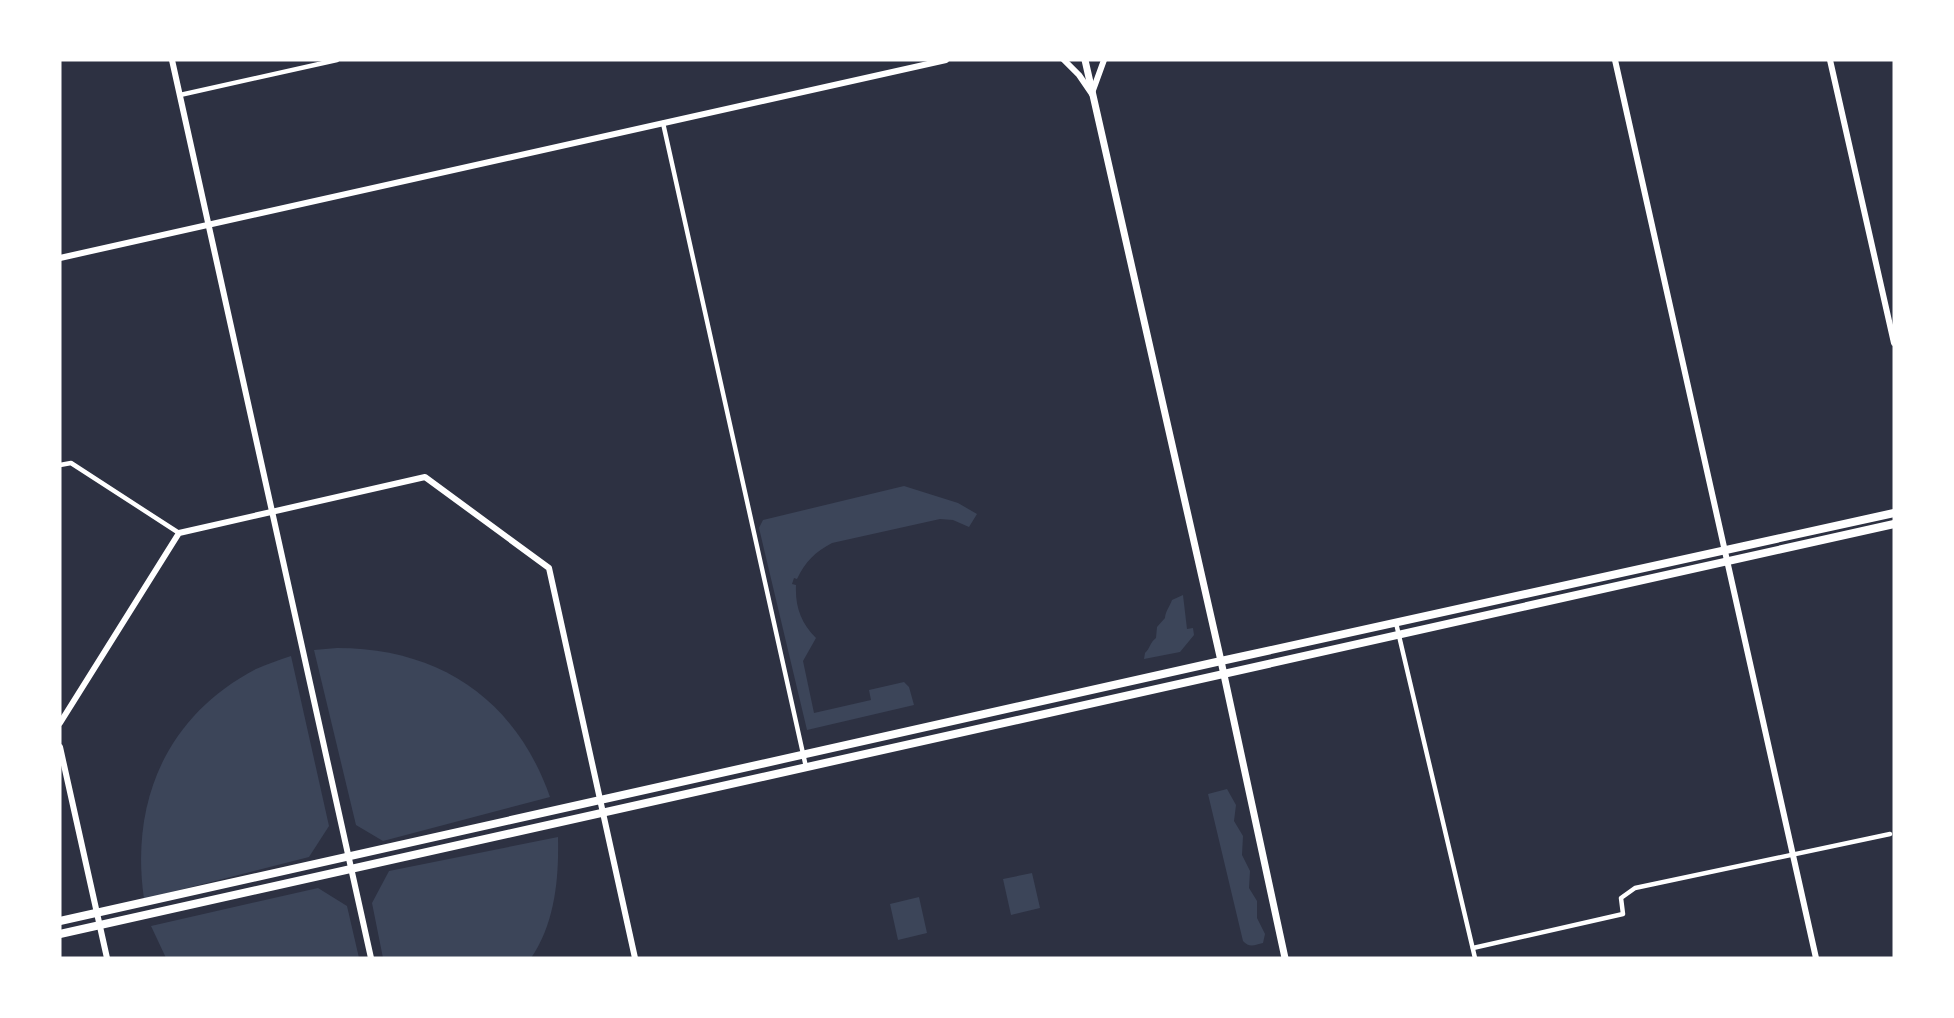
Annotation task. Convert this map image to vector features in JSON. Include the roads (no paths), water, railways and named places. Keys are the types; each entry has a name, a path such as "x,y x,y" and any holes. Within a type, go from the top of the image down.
{"main road":[{"path":"1085,60 1224,674 1285,958"},
{"path":"60,921 1894,513"},
{"path":"60,934 1894,524"}],"street":[{"path":"172,60 210,223 371,958"},
{"path":"180,94 337,60"},
{"path":"60,258 946,60"},
{"path":"1064,60 1079,75 1092,94"},
{"path":"1092,94 1104,60"},
{"path":"1615,60 1816,958"},
{"path":"1830,60 1894,343"},
{"path":"663,123 806,767"},
{"path":"60,465 71,463 179,533 426,477 549,568 635,958"},
{"path":"60,723 179,533"},
{"path":"1396,623 1475,958"},
{"path":"60,747 107,958"},
{"path":"1473,948 1623,914 1621,898 1635,888 1890,834"}]}
